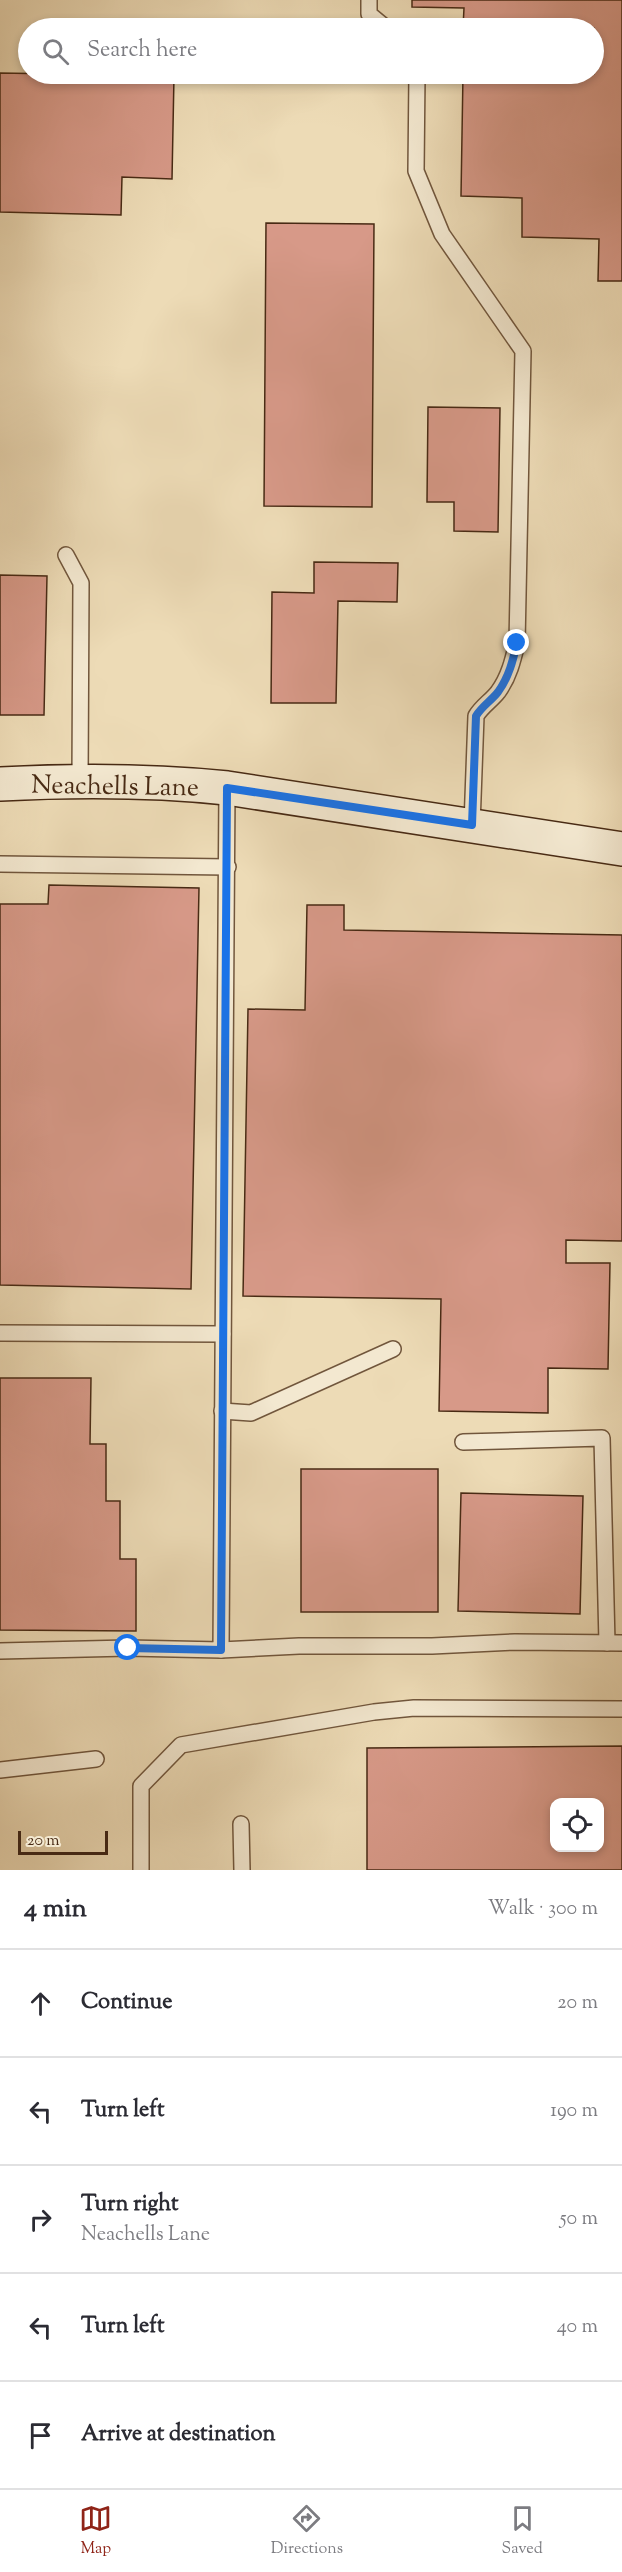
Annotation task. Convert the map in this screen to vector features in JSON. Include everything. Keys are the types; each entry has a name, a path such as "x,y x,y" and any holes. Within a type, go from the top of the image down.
{"street":[{"name":"Neachells Lane","path":"0,784 80,780 165,782 227,788 622,849"}],"lane":[{"path":"369,0 369,14 374,18"},
{"path":"417,84 416,171 442,234 523,351 517,643 509,673 499,691 481,707 476,716 472,825"},
{"path":"66,555 81,583 80,780"},
{"path":"221,1650 227,788"},
{"path":"0,864 228,867"},
{"path":"0,1333 223,1334"},
{"path":"222,1411 251,1413 393,1348"},
{"path":"0,1651 128,1648 221,1650 299,1646 432,1646 515,1642 615,1643 602,1438 463,1442"},
{"path":"141,1870 141,1786 181,1745 374,1712 414,1708 622,1709"},
{"path":"0,1770 96,1759"},
{"path":"242,1824 242,1870"}],"building":[{"path":"412,0 622,0 622,281 598,281 599,239 522,237 522,198 461,196 463,84 604,84 604,18 464,18 464,8 412,7"},
{"path":"0,73 18,73 18,84 174,84 172,179 122,177 121,215 0,212"},
{"path":"266,223 374,224 372,507 264,506"},
{"path":"428,407 500,408 498,532 454,531 454,502 427,502"},
{"path":"314,562 398,563 397,602 338,601 336,703 271,703 272,592 314,593"},
{"path":"0,575 47,576 44,715 0,715"},
{"path":"49,885 199,888 191,1289 0,1285 0,904 48,904"},
{"path":"307,905 344,905 344,930 622,935 622,1241 566,1240 566,1263 610,1263 608,1369 548,1368 548,1413 439,1411 441,1299 243,1296 248,1009 305,1010"},
{"path":"0,1378 91,1378 90,1444 106,1444 106,1501 120,1501 120,1559 136,1559 136,1631 0,1630"},
{"path":"301,1469 438,1469 438,1612 301,1612"},
{"path":"461,1493 583,1496 580,1614 458,1611"},
{"path":"622,1746 622,1870 367,1870 367,1748"}],"route":[{"path":"128,1648 221,1650 220,1488 227,1022 227,788 472,825 476,716 481,707 499,691 509,673 517,643"}]}
